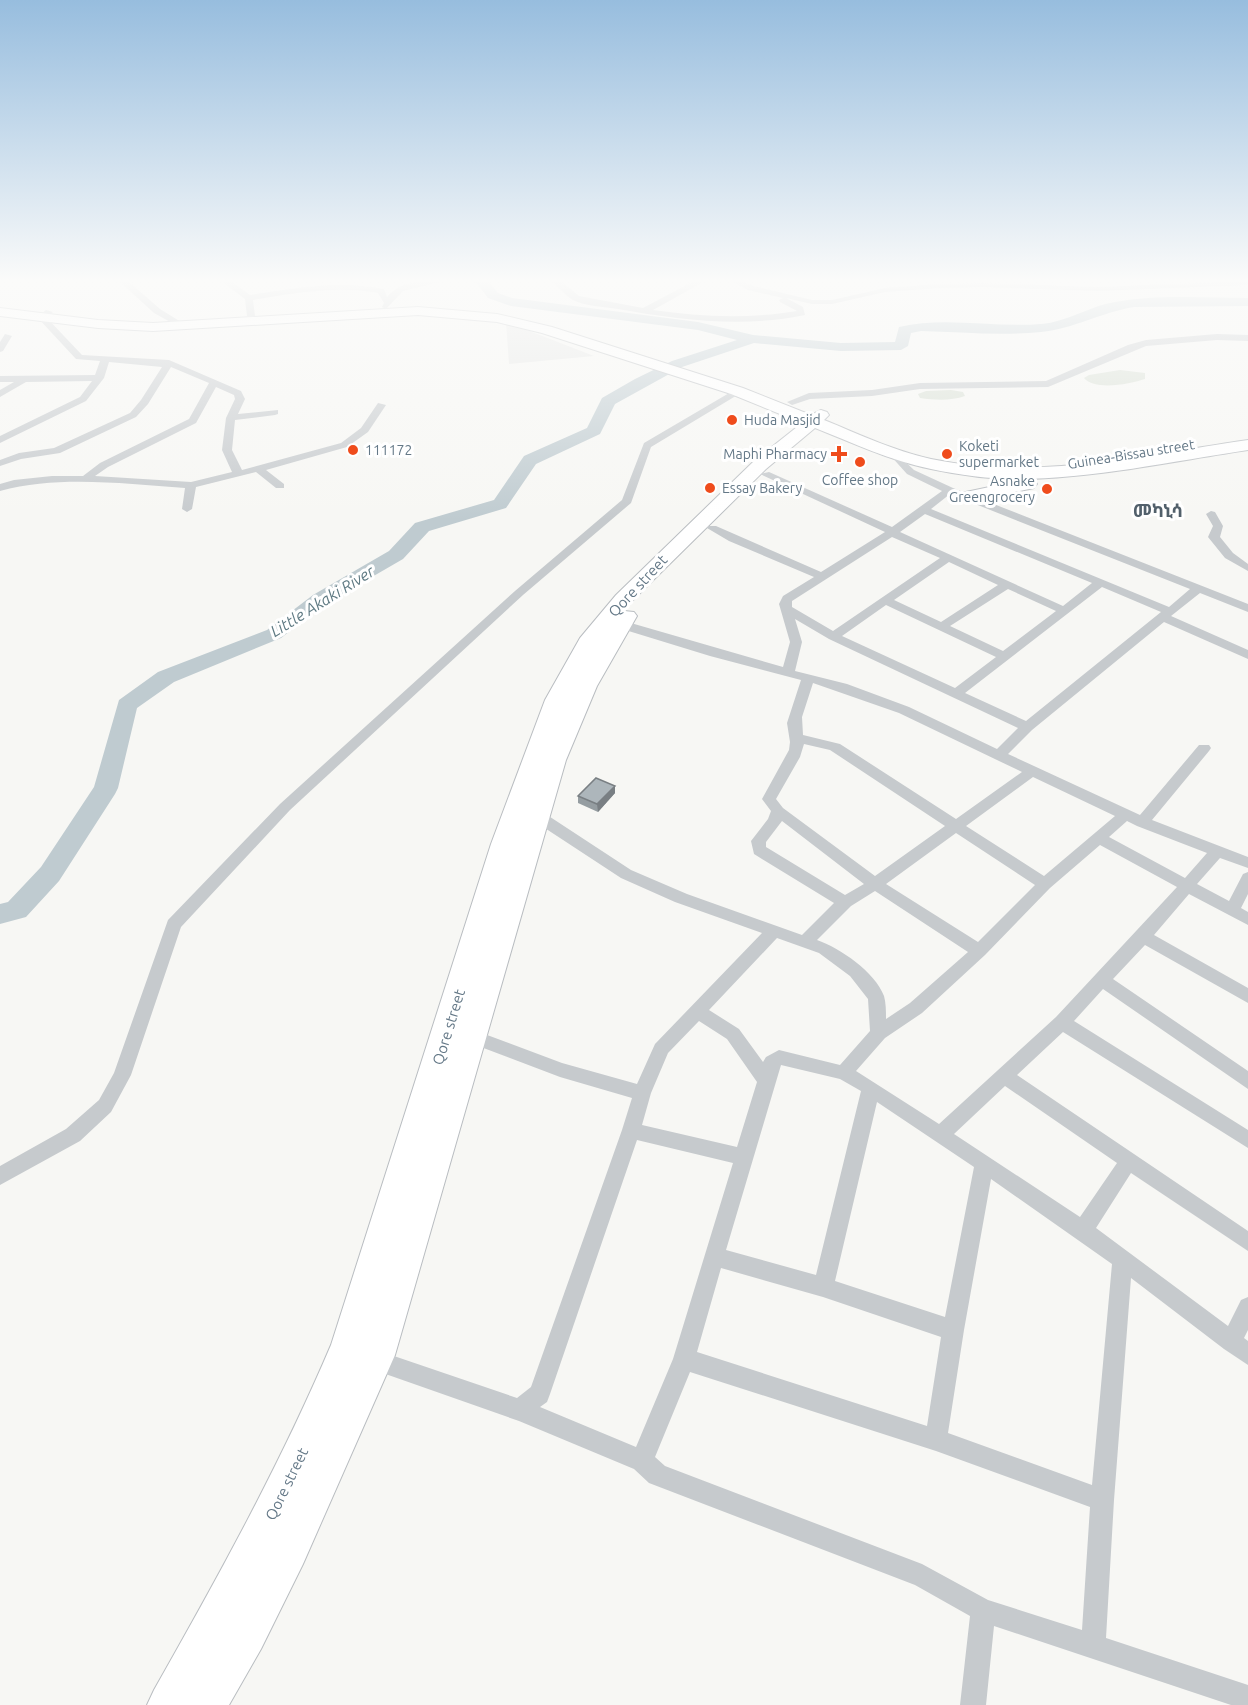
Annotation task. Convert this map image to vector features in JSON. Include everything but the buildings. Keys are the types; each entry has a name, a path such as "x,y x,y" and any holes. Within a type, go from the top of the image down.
{"main road":[{"path":"657,361 701,374 739,392 894,454 931,464 993,473 1018,474 1074,470 1248,445"},
{"name":"Guinea-Bissau street","path":"701,374 809,421 903,449 966,462 1000,466 1060,465 1248,438"},
{"path":"809,421 808,438 850,438"},
{"name":"Qore street","path":"613,622 642,597 765,474 809,421"},
{"name":"Qore street","path":"169,1705 248,1564 314,1431 349,1347 527,811 554,760 574,708 613,622 668,553 809,421"},
{"path":"967,497 1052,479 1074,470"},
{"name":"Qore street","path":"205,1705 246,1634 289,1550 377,1355 471,1036 527,811"}],"street":[{"path":"0,440 73,406 92,390 105,361"},
{"path":"117,361 169,363 240,396 231,418 227,450 238,473"},
{"path":"809,421 809,396 872,393 920,386 1048,384 1101,361"},
{"path":"0,463 19,456 56,451 133,415 145,402 169,363"},
{"path":"0,379 99,378"},
{"path":"0,394 25,379"},
{"path":"85,479 104,465 193,421 214,382"},
{"path":"0,1176 73,1135 105,1106 122,1075 174,924 285,807 519,593 627,501 647,445 739,392"},
{"path":"0,488 14,483 85,479 191,485 295,460 344,445 365,430 381,405"},
{"path":"231,418 275,412"},
{"path":"894,454 900,465 949,490 1248,608"},
{"path":"258,469 280,486"},
{"path":"0,473 14,483"},
{"path":"765,474 884,526 891,532 1063,610"},
{"path":"187,509 191,485"},
{"path":"788,672 796,642 785,604 787,599 891,532 949,490"},
{"path":"923,509 1099,584 1248,655"},
{"path":"1211,514 1218,526 1214,537 1219,545 1231,558 1248,568"},
{"path":"712,528 821,576"},
{"path":"833,636 948,558"},
{"path":"956,693 1099,584"},
{"path":"943,626 1006,585"},
{"path":"999,754 1027,727 1199,588"},
{"path":"885,600 1005,657"},
{"path":"787,609 833,636 1027,727"},
{"path":"613,622 842,687 904,710 1125,815 1248,863"},
{"path":"808,678 794,726 798,738 789,766 769,799 778,811 875,884 979,951"},
{"path":"798,738 835,747 1045,884"},
{"path":"1142,822 1204,748"},
{"path":"806,941 845,902 875,884 1032,771"},
{"path":"527,811 626,874 681,898 825,949 856,971 876,997 879,1033"},
{"path":"778,811 776,821 759,842 759,849 845,902"},
{"path":"844,1072 879,1033 916,1008 979,951 1045,884 1125,815"},
{"path":"1099,837 1248,919"},
{"path":"940,1135 1062,1022 1143,936 1218,850"},
{"path":"1232,911 1248,878"},
{"path":"519,1410 539,1394 642,1093 662,1049 772,932"},
{"path":"1143,936 1248,996"},
{"path":"1102,980 1248,1081"},
{"path":"697,1011 733,1034 766,1080"},
{"path":"1062,1022 1248,1140"},
{"path":"471,1036 560,1070 642,1093"},
{"path":"642,1461 684,1359 766,1080 772,1062 779,1057 844,1072 871,1088 1083,1230 1122,1262 1240,1348 1248,1307"},
{"path":"1004,1076 1248,1242"},
{"path":"823,1287 871,1088"},
{"path":"631,1130 743,1157"},
{"path":"1083,1230 1128,1162"},
{"path":"936,1440 953,1330 984,1165"},
{"path":"714,1256 823,1287 953,1330"},
{"path":"1093,1647 1102,1500 1122,1262"},
{"path":"349,1347 377,1355 385,1363 519,1410 642,1461 657,1475 922,1576 983,1610 1248,1698"},
{"path":"684,1359 936,1440 1102,1500"},
{"path":"973,1705 983,1610"}],"shaded area":[{"path":"509,361 545,361 509,364"},
{"path":"1120,370 1145,373 1145,379 1131,383 1104,385 1089,382 1084,378 1089,375"},
{"path":"926,391 963,392 965,396 937,400 920,398 918,394"}],"waterway":[{"name":"Little Akaki River","path":"0,914 17,910 50,874 106,788 127,705 166,677 274,634 320,599 396,555 422,527 500,504 530,460 594,431 608,401 640,382 687,361"}],"place":[{"name":"Huda Masjid","path":"732,420"},
{"name":"111172","path":"353,450"},
{"name":"Maphi Pharmacy","path":"839,454"},
{"name":"Koketi supermarket","path":"947,454"},
{"name":"Coffee shop","path":"860,462"},
{"name":"Essay Bakery","path":"710,488"},
{"name":"Asnake Greengrocery","path":"1047,489"}],"district":[{"name":"መካኒሳ","path":"1158,511"}]}
